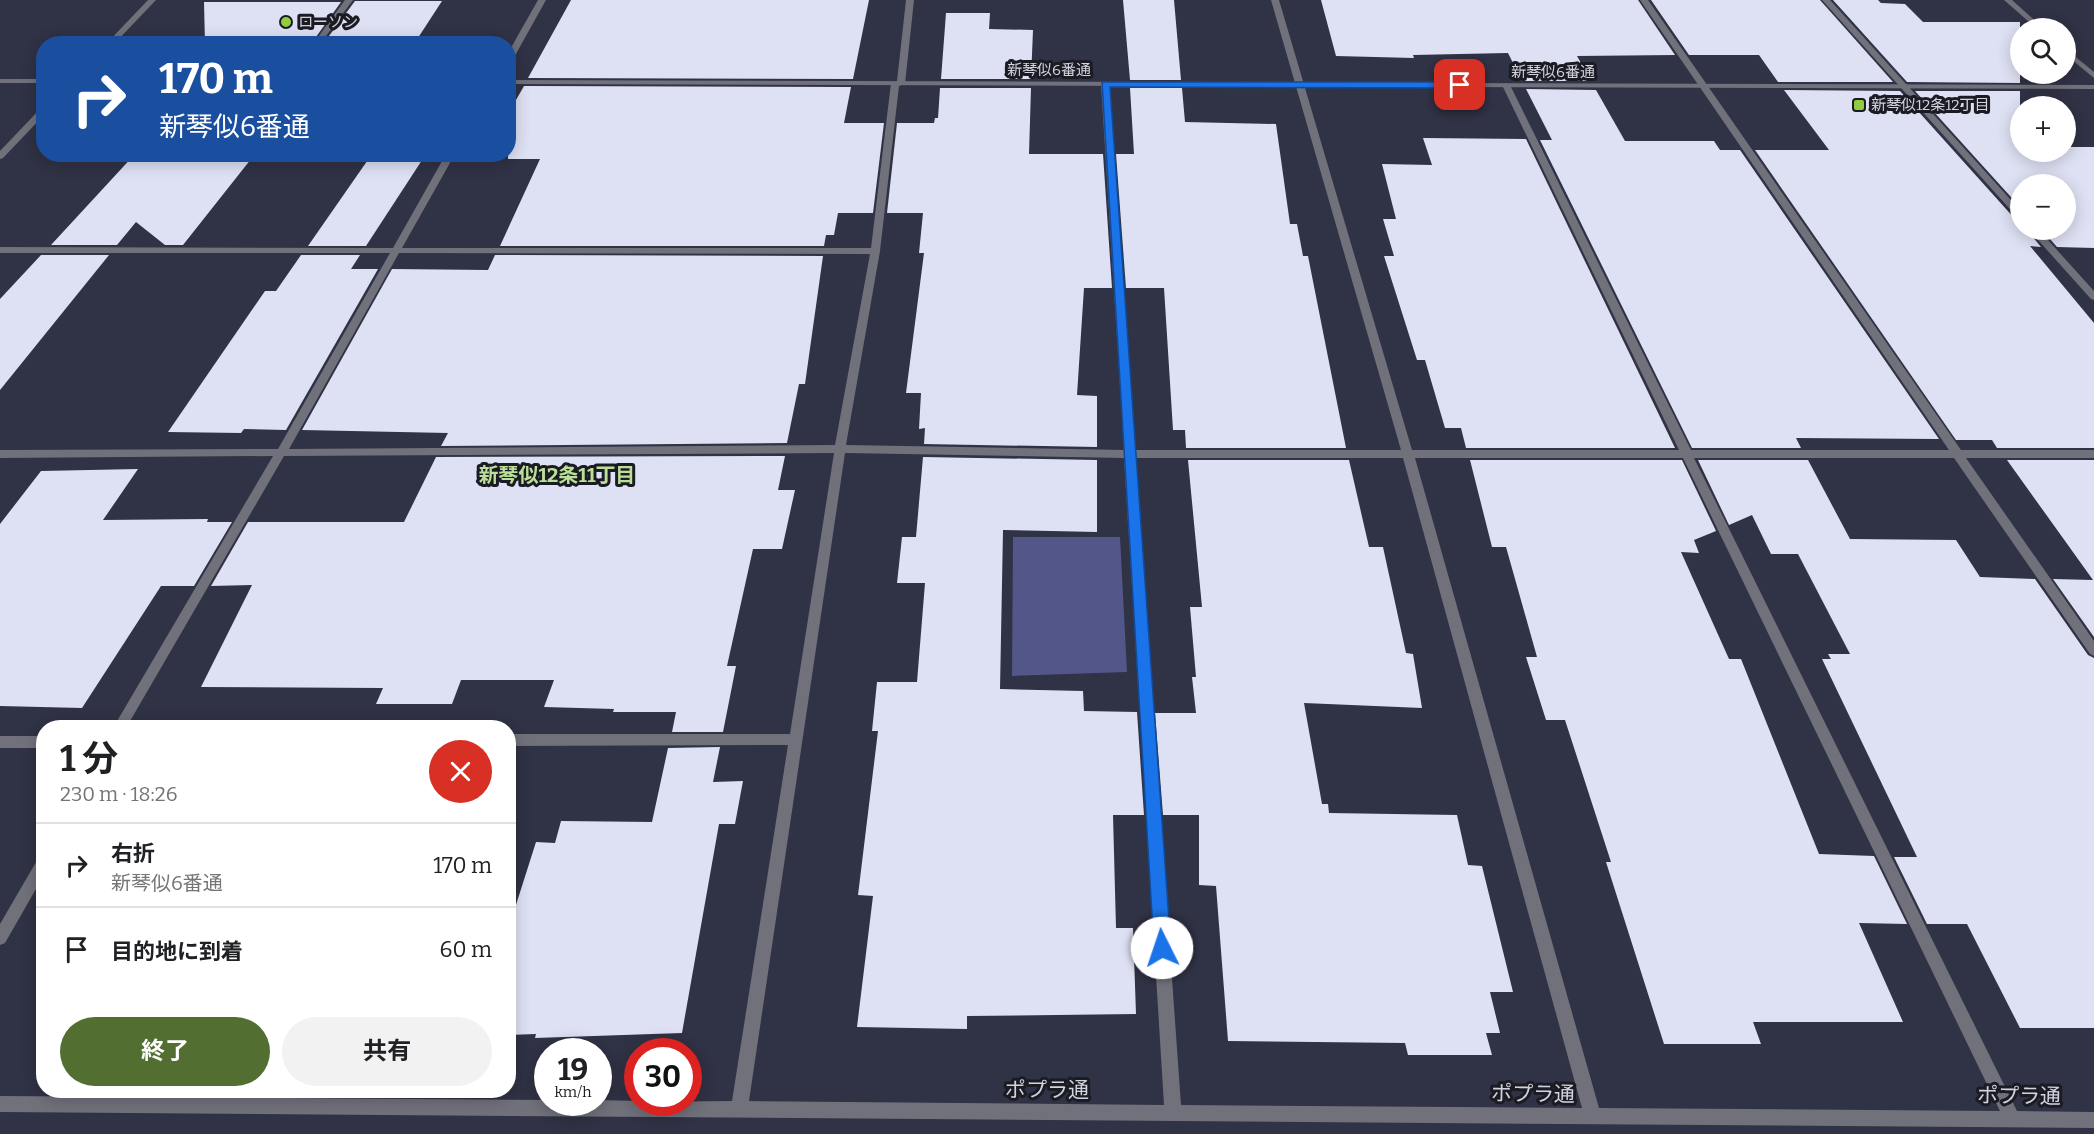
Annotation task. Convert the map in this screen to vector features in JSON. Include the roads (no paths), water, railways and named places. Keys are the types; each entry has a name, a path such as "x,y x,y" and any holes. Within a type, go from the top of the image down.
{"street":[{"path":"117,36 152,0"},
{"path":"322,36 349,0"},
{"path":"516,47 542,0"},
{"path":"739,1110 840,449 875,251 910,0"},
{"path":"1275,0 1408,454 1593,1117"},
{"path":"1644,0 2094,651"},
{"path":"1826,0 2010,204"},
{"path":"2008,0 2029,18"},
{"path":"2076,60 2094,76"},
{"path":"0,81 36,81"},
{"name":"新琴似6番通","path":"516,82 2094,87"},
{"path":"1105,84 1173,1113"},
{"path":"1506,85 2012,1118"},
{"path":"0,156 36,118"},
{"path":"124,720 280,454 446,162"},
{"path":"2043,240 2094,297"},
{"path":"0,250 875,251"},
{"path":"0,454 840,449 1130,454 2094,454"},
{"path":"516,740 796,739"},
{"path":"0,742 36,742"},
{"path":"0,938 36,875"},
{"name":"ポプラ通","path":"0,1104 2094,1120"}],"place":[{"name":"ローソン","path":"286,22"},
{"name":"新琴似12条12丁目","path":"1859,105"}],"district":[{"name":"新琴似12条11丁目","path":"557,475"}]}
